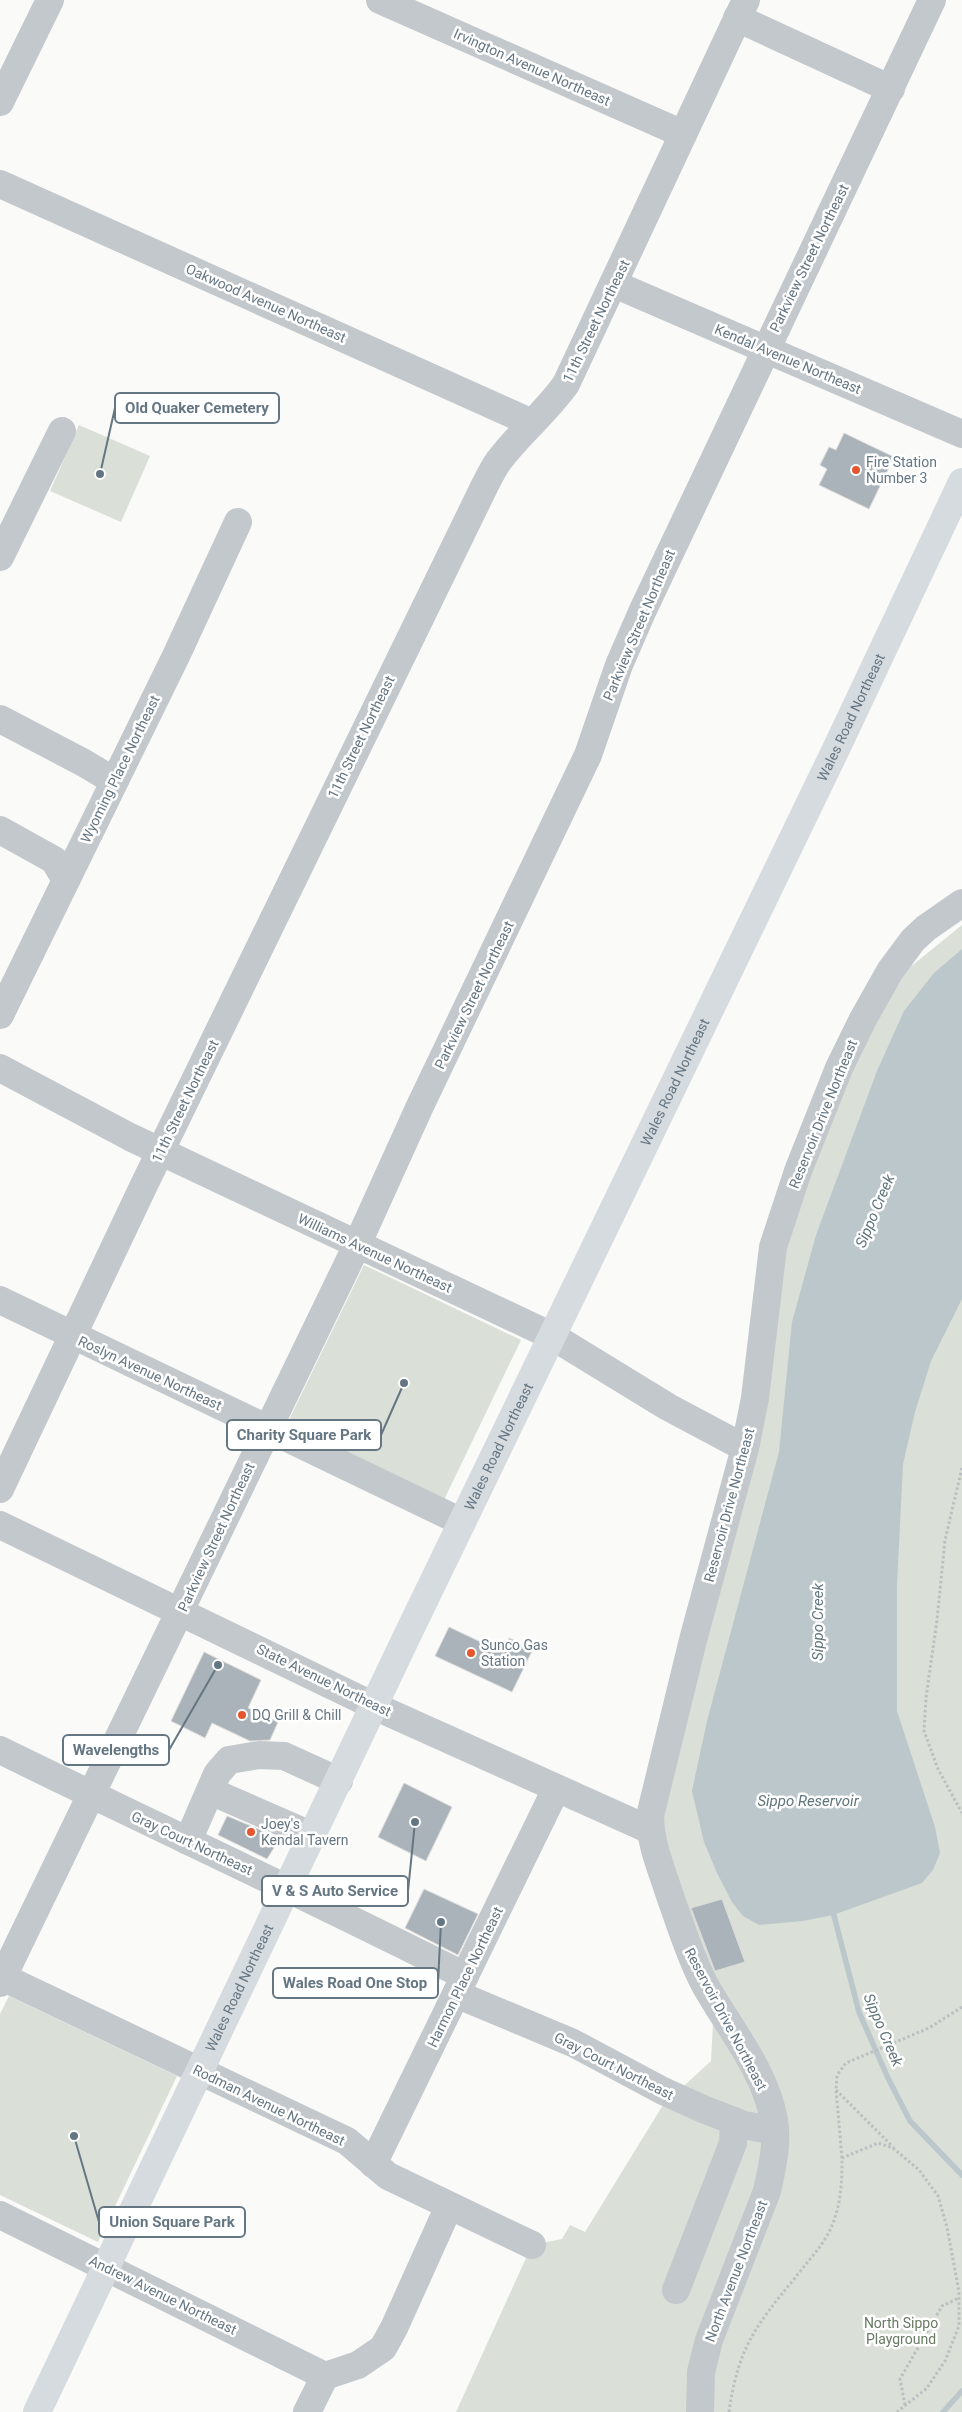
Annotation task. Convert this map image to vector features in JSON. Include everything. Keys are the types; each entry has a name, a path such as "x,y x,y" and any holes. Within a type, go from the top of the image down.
{"main road":[{"name":"Wales Road Northeast","path":"37,2412 462,1522 837,747 962,482"}],"street":[{"path":"0,102 50,0"},
{"name":"Irvington Avenue Northeast","path":"380,0 683,134"},
{"name":"Parkview Street Northeast","path":"1,1979 92,1795 357,1245 420,1106 588,755 619,665 642,612 932,0"},
{"path":"742,9 891,89"},
{"name":"11th Street Northeast","path":"0,1489 383,690 485,486 499,460 551,405 566,384 742,9"},
{"name":"Oakwood Avenue Northeast","path":"0,184 532,424"},
{"name":"Kendal Avenue Northeast","path":"614,284 962,434"},
{"path":"0,557 62,431"},
{"name":"Wyoming Place Northeast","path":"0,1016 238,522"},
{"path":"0,719 114,781"},
{"path":"0,830 54,860 66,880"},
{"name":"Reservoir Drive Northeast","path":"775,2131 769,2102 753,2066 705,1984 689,1952 650,1830 654,1796 745,1448 756,1398 773,1247 822,1109 863,1018 890,971 912,940 939,918 962,903"},
{"name":"Williams Avenue Northeast","path":"0,1068 161,1151 552,1336 668,1406 745,1448"},
{"name":"Roslyn Avenue Northeast","path":"0,1300 462,1522"},
{"name":"State Avenue Northeast","path":"0,1525 374,1706 650,1830"},
{"name":"Gray Court Northeast","path":"0,1750 288,1887 461,1985 663,2091 734,2121 775,2131"},
{"path":"188,1841 217,1774 229,1760 258,1755 284,1756 339,1781"},
{"name":"Harmon Place Northeast","path":"373,2164 556,1789"},
{"path":"210,1791 313,1836"},
{"name":"Rodman Avenue Northeast","path":"1,1979 347,2141 388,2176 532,2245"},
{"path":"676,2290 733,2143 734,2121"},
{"name":"North Avenue Northeast","path":"700,2412 701,2372 709,2340 767,2191 772,2168 775,2131"},
{"path":"308,2412 325,2376 358,2365 383,2348 394,2328 449,2206"},
{"name":"Andrew Avenue Northeast","path":"0,2215 325,2376"}],"path":[{"path":"962,1468 944,1540 924,1731 938,1768 962,1814"},
{"path":"729,2412 738,2365 748,2342 762,2318 829,2233 840,2206 842,2158 836,2090 837,2075 846,2063 929,2028 962,2007"},
{"path":"836,2090 893,2148 919,2170 938,2196 947,2227 959,2298 959,2326 945,2361 927,2388 897,2412"},
{"path":"842,2158 878,2143 893,2148"},
{"path":"905,2405 900,2379 942,2306 959,2298"}],"green space":[{"path":"79,425 150,456 121,522 50,491"},
{"name":"North Sippo Playground","path":"962,925 962,2412 456,2412 532,2245 562,2239 570,2225 585,2232 663,2105 711,2061 715,1987 665,1848 660,1812 780,1258 844,1078 893,981"},
{"path":"364,1265 521,1340 443,1502 286,1426"},
{"path":"9,1996 177,2076 98,2242 0,2195 0,2014"}],"water":[{"name":"Sippo Reservoir","path":"962,949 962,1299 931,1361 915,1412 903,1464 897,1585 897,1711 935,1827 940,1853 933,1870 922,1883 833,1915 803,1921 759,1925 743,1916 732,1902 717,1873 704,1842 692,1791 707,1721 779,1452 792,1322 816,1235 877,1071 904,1011 934,973"}],"building":[{"path":"844,433 894,457 869,509 819,485 827,469 820,465 829,447 836,450"},
{"path":"449,1627 502,1652 509,1638 533,1649 512,1692 435,1656"},
{"path":"204,1652 261,1680 248,1708 278,1722 270,1740 250,1741 212,1723 205,1738 171,1721"},
{"path":"404,1783 452,1807 426,1861 378,1837"},
{"name":"Joey's Kendal Tavern","path":"227,1816 280,1838 267,1859 218,1835"},
{"path":"424,1889 478,1914 458,1955 405,1928"},
{"path":"722,1899 745,1962 715,1971 691,1908"}],"waterway":[{"name":"Sippo Creek","path":"832,1908 859,2012 888,2078 910,2121 962,2175"},
{"name":"Sippo Creek","path":"943,2412 962,2391"}],"place":[{"name":"Fire Station Number 3","path":"856,470"},
{"name":"Old Quaker Cemetery","path":"100,474"},
{"name":"Charity Square Park","path":"404,1383"},
{"name":"Sunco Gas Station","path":"471,1653"},
{"name":"Wavelengths","path":"218,1665"},
{"name":"DQ Grill & Chill","path":"242,1715"},
{"name":"V & S Auto Service","path":"415,1822"},
{"name":"Joey's Kendal Tavern","path":"251,1832"},
{"name":"Wales Road One Stop","path":"441,1922"},
{"name":"Union Square Park","path":"74,2136"}]}
